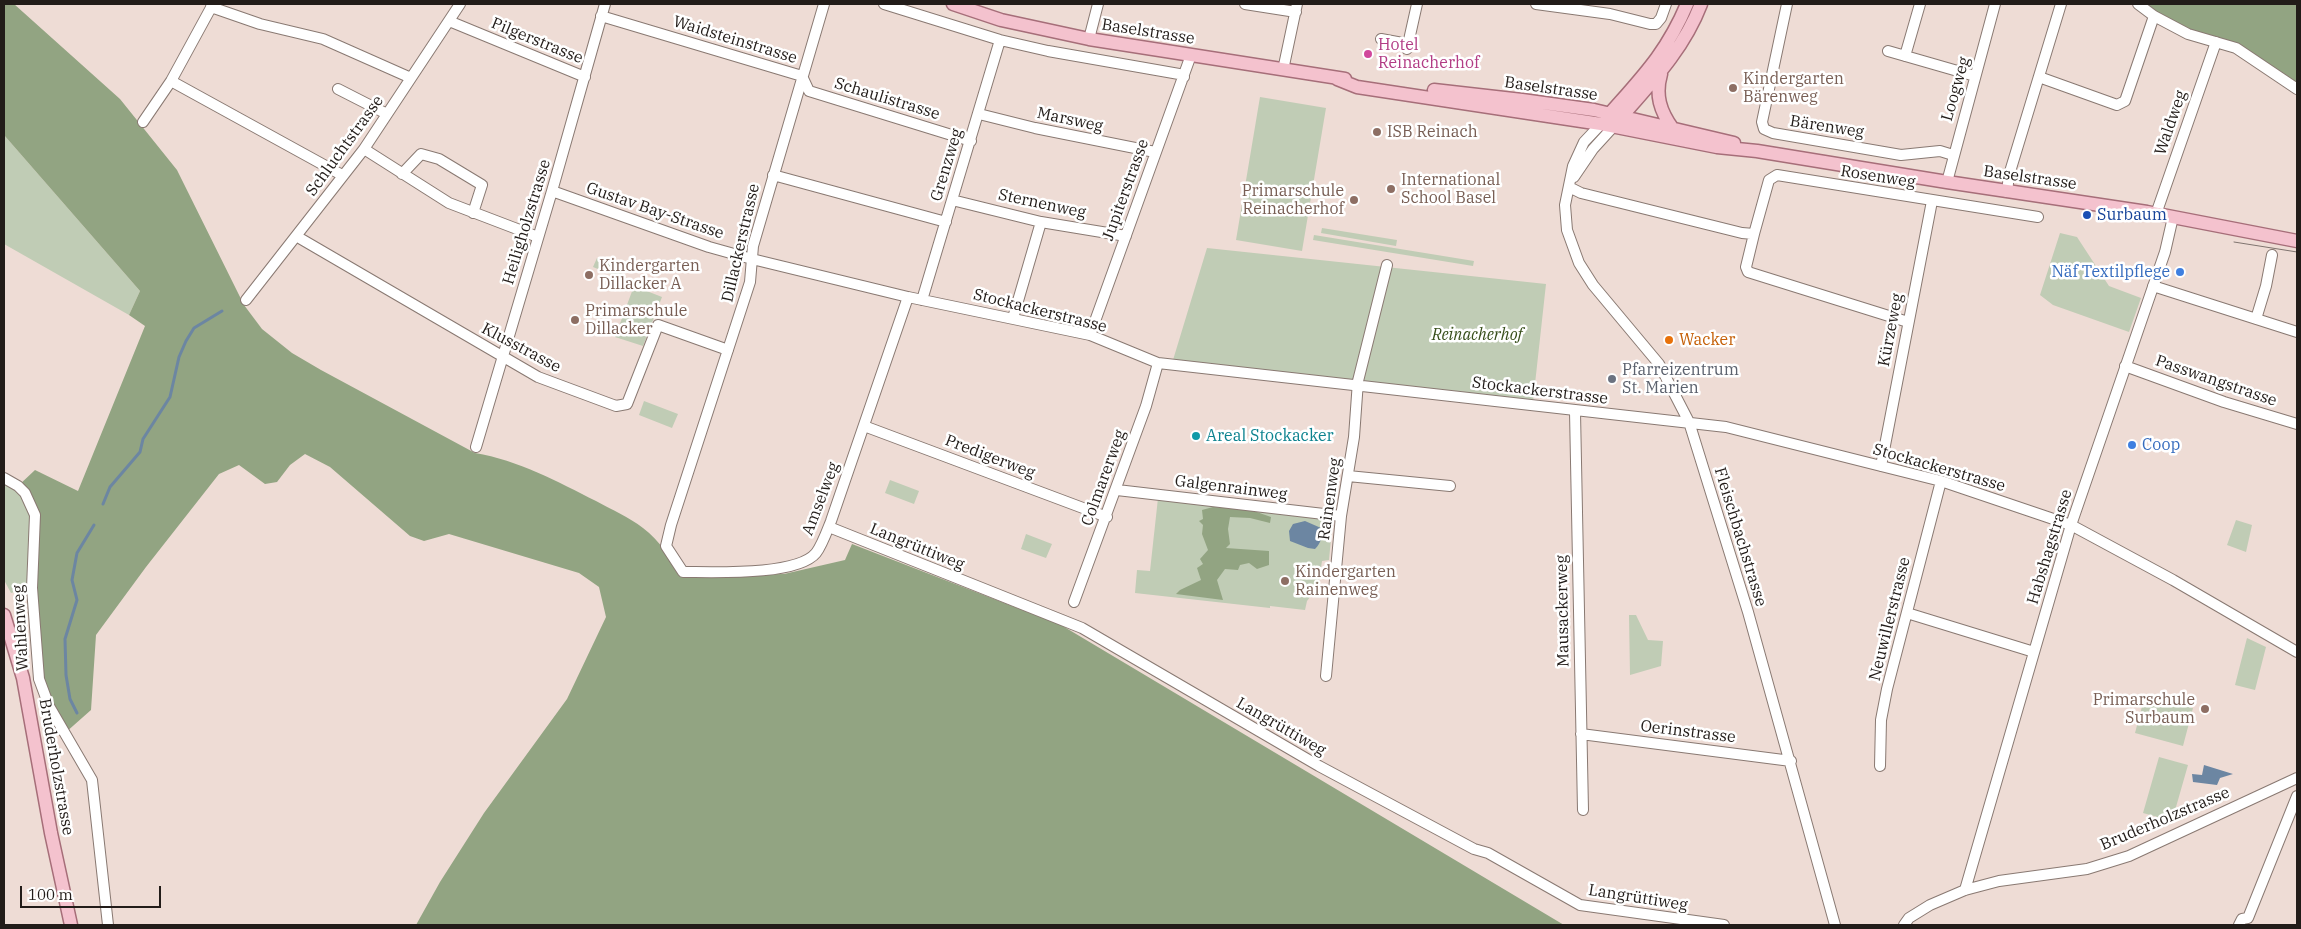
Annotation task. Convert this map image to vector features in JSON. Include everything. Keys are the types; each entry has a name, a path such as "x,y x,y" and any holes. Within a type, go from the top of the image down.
{"main road":[{"name":"Baselstrasse","path":"953,4 1001,20 1089,39 1337,79 1358,79 1446,92 1522,100 1718,138 1757,151"},
{"path":"1615,119 1670,41 1687,4"},
{"path":"1601,124 1615,119 1662,71 1683,40 1701,4"},
{"path":"1662,71 1658,98 1664,116 1673,129"},
{"name":"Baselstrasse","path":"1337,79 1357,87 1601,124"},
{"name":"Baselstrasse","path":"1615,119 1717,147 1757,151 2007,192 2156,214 2297,241"},
{"name":"Bruderholzstrasse","path":"4,615 23,678 51,833 71,925"}],"street":[{"name":"Schluchtstrasse","path":"246,300 364,149 459,4"},
{"name":"Heiligholzstrasse","path":"476,447 605,4"},
{"name":"Dillackerstrasse","path":"666,546 704,418 750,282 753,246 824,4"},
{"path":"884,4 1000,40 1048,51 1179,74 1184,77"},
{"path":"1089,39 1098,4"},
{"path":"1245,4 1297,8 1284,70"},
{"path":"1381,39 1408,47 1417,4"},
{"path":"1536,4 1610,14 1656,24 1661,18 1666,4"},
{"name":"Bärenweg","path":"1787,4 1762,122 1764,129 1773,133 1901,155 1940,152 1953,156"},
{"path":"1905,56 1920,4"},
{"name":"Loogweg","path":"1947,182 1996,4"},
{"path":"2007,192 2009,175 2061,4"},
{"path":"2138,4 2154,16 2188,34 2236,48 2297,89"},
{"path":"143,122 171,81 212,5 260,24 323,39 411,78"},
{"name":"Waidsteinstrasse","path":"601,16 802,76"},
{"path":"2038,77 2117,105 2125,101 2154,16"},
{"name":"Pilgerstrasse","path":"449,21 585,77"},
{"name":"Grenzweg","path":"922,300 1000,40"},
{"name":"Waldweg","path":"2156,214 2216,42"},
{"path":"1888,51 1976,76"},
{"name":"Jupiterstrasse","path":"1090,335 1191,55"},
{"name":"Schaulistrasse","path":"802,76 810,91 971,141"},
{"path":"171,81 342,175"},
{"path":"338,89 387,114"},
{"name":"Marsweg","path":"979,114 1035,128 1155,152"},
{"name":"Baselstrasse","path":"1574,119 1583,129 1584,142"},
{"name":"Fleischbachstrasse","path":"1569,187 1584,160 1615,119"},
{"name":"Fleischbachstrasse","path":"1601,124 1584,142 1573,166 1565,205 1567,230 1579,263 1593,285 1659,364 1690,422 1791,761 1834,925"},
{"path":"364,149 449,203 538,237"},
{"path":"402,174 421,154 439,159 482,185 473,213"},
{"path":"773,175 946,222"},
{"name":"Rosenweg","path":"1908,322 1748,272 1746,267 1769,180 1777,175 2038,217"},
{"path":"1569,187 1581,193 1742,233 1754,234"},
{"name":"Gustav Bay-Strasse","path":"552,191 709,247 922,300"},
{"name":"Sternenweg","path":"952,200 1041,222 1126,236"},
{"name":"Kürzeweg","path":"1881,466 1932,201"},
{"name":"Habshagstrasse","path":"1965,890 2071,525 2165,252 2173,217"},
{"path":"1013,318 1041,222"},
{"name":"Klusstrasse","path":"296,236 538,377 616,406 627,404 658,325 728,350"},
{"path":"2256,319 2266,286 2272,255"},
{"name":"Rainenweg","path":"1326,676 1341,516 1354,437 1358,386 1387,264"},
{"path":"2153,286 2297,332"},
{"name":"Amselweg","path":"666,546 683,572 772,569 798,565 816,554 829,527 908,297"},
{"name":"Stockackerstrasse","path":"922,300 1090,335 1158,363 1471,398 1575,412 1726,427 1941,481 2071,525 2173,580 2297,652"},
{"name":"Colmarerweg","path":"1074,602 1107,517 1146,406 1158,363"},
{"name":"Passwangstrasse","path":"2126,366 2224,402 2297,424"},
{"name":"Mausackerweg","path":"1575,412 1583,810"},
{"name":"Predigerweg","path":"864,426 1107,517"},
{"path":"1348,476 1450,486"},
{"name":"Wahlenweg","path":"4,478 22,490 35,515 32,588 39,679 49,706 92,780 108,925"},
{"name":"Neuwillerstrasse","path":"1880,766 1881,720 1941,481"},
{"name":"Galgenrainweg","path":"1116,490 1341,516"},
{"name":"Langrüttiweg","path":"829,527 1082,628 1319,766 1468,846 1488,853 1580,905 1724,925"},
{"path":"1907,613 2034,652"},
{"name":"Oerinstrasse","path":"1581,734 1791,761"},
{"name":"Bruderholzstrasse","path":"1904,925 1909,918 1930,905 1965,890 1999,881 2087,869 2129,856 2297,778"},
{"path":"2239,925 2242,919 2250,922 2297,796"}],"green space":[{"path":"4,4 14,4 120,99 177,170 244,305 262,329 292,353 475,453 522,466 567,486 626,517 655,538 681,576 784,574 845,560 852,544 1061,625 1564,925 416,925 440,882 484,813 567,699 606,617 599,587 579,573 449,534 424,541 410,536 330,467 305,454 290,465 277,482 265,484 239,465 219,474 146,567 96,635 91,710 65,733 39,679 35,515 18,486 35,470 78,491 145,326 129,315 140,291 4,135"},
{"path":"2138,4 2297,4 2297,89 2255,59 2188,34"},
{"path":"1260,97 1326,108 1302,251 1236,240"},
{"path":"4,135 140,291 129,315 4,244"},
{"path":"1322,228 1397,240 1396,246 1321,233"},
{"path":"2060,233 2077,237 2109,286 2141,298 2129,332 2053,305 2040,295"},
{"path":"1314,235 1474,261 1473,266 1313,240"},
{"name":"Reinacherhof","path":"1207,248 1546,284 1533,402 1465,392 1173,360"},
{"path":"597,258 624,268 620,278 593,267"},
{"path":"634,286 662,297 643,346 615,337"},
{"path":"644,401 678,414 672,428 639,415"},
{"path":"4,478 18,486 35,515 32,588 11,593 4,580"},
{"path":"890,480 919,491 914,504 885,493"},
{"path":"1158,498 1333,517 1329,560 1322,561 1318,587 1307,601 1305,610 1135,593 1137,570 1150,571"},
{"path":"1213,507 1251,510 1271,517 1270,523 1250,518 1230,517 1228,529 1230,544 1226,548 1269,551 1269,565 1257,569 1249,563 1240,565 1238,570 1225,569 1217,580 1223,600 1176,594 1180,590 1201,580 1197,568 1203,564 1200,559 1208,550 1202,534 1203,525 1199,521 1203,519 1202,510"},
{"path":"2236,520 2252,525 2246,552 2227,545"},
{"path":"1026,534 1052,544 1046,558 1021,549"},
{"path":"1629,615 1636,615 1648,640 1663,641 1661,666 1630,675"},
{"path":"2247,638 2266,647 2255,690 2235,685"},
{"path":"2145,695 2193,708 2183,746 2135,733"},
{"path":"2159,757 2188,765 2172,821 2143,813"}],"water":[{"path":"1305,521 1321,528 1321,539 1315,549 1290,541 1289,531 1293,524"},
{"path":"2204,765 2233,774 2220,778 2217,785 2193,782 2192,774 2202,775"}],"waterway":[{"path":"103,504 110,487 140,452 143,439 170,397 179,357 194,328 222,311"},
{"path":"77,713 70,699 66,675 65,639 77,600 72,580 77,553 94,525"}],"tram line":[{"path":"2234,242 2297,252"}],"place":[{"name":"Hotel Reinacherhof","path":"1368,54"},
{"name":"Kindergarten Bärenweg","path":"1733,88"},
{"name":"ISB Reinach","path":"1377,132"},
{"name":"International School Basel","path":"1391,189"},
{"name":"Primarschule Reinacherhof","path":"1354,200"},
{"name":"Surbaum","path":"2087,215"},
{"name":"Näf Textilpflege","path":"2180,272"},
{"name":"Kindergarten Dillacker A","path":"589,275"},
{"name":"Primarschule Dillacker","path":"575,320"},
{"name":"Wacker","path":"1669,340"},
{"name":"Pfarreizentrum St. Marien","path":"1612,379"},
{"name":"Areal Stockacker","path":"1196,436"},
{"name":"Coop","path":"2132,445"},
{"name":"Kindergarten Rainenweg","path":"1285,581"},
{"name":"Primarschule Surbaum","path":"2205,709"}]}
